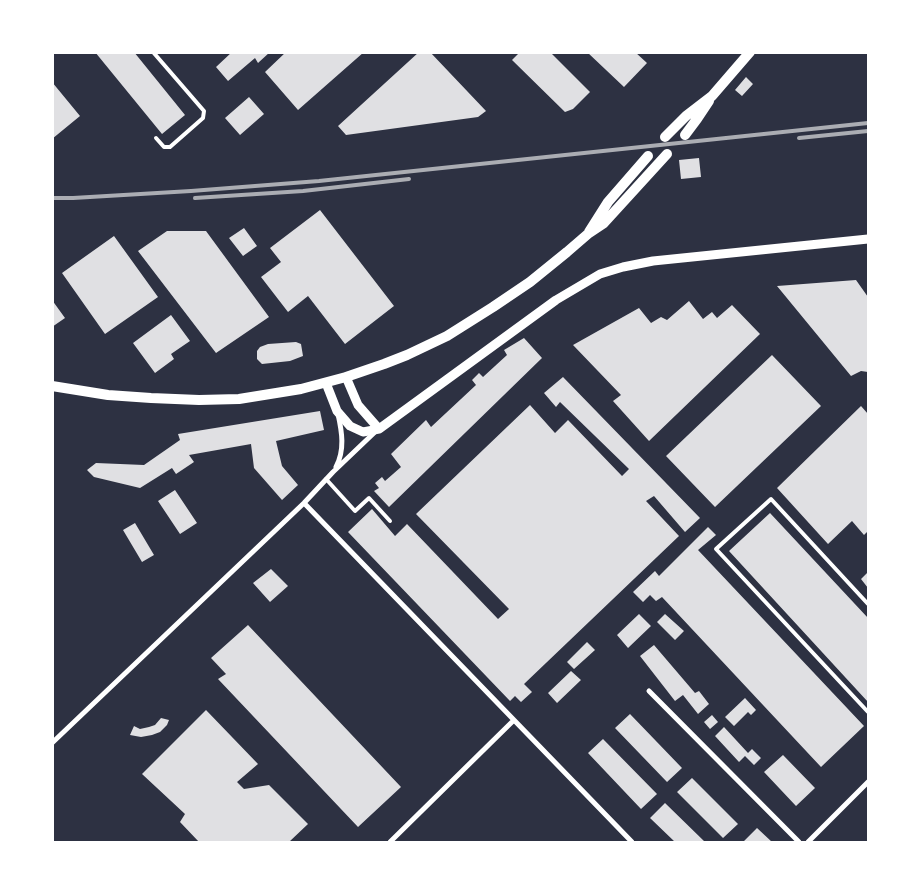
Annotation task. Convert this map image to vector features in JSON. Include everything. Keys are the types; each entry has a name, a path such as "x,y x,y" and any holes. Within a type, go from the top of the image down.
{"main road":[{"path":"685,135 698,119 712,96 750,52"},
{"path":"666,137 686,116 712,96"},
{"path":"52,386 113,395 161,399 239,399 264,396 326,383 407,355 456,330 530,282 589,233 604,223 667,154"},
{"path":"589,233 604,207 648,156"}],"street":[{"path":"52,743 379,429 556,300 600,274 653,261 868,239"},
{"path":"346,377 358,405 379,429"},
{"path":"326,383 337,411 342,431 340,459 333,472"},
{"path":"337,411 350,426 362,432 379,429"},
{"path":"304,503 632,842"},
{"path":"649,691 799,842"},
{"path":"390,842 514,720"},
{"path":"808,842 868,782"}],"lane":[{"path":"153,52 204,111 203,118 170,147 164,147 156,138"},
{"path":"326,479 355,511 369,498 390,520"},
{"path":"868,604 771,499 716,549 868,712"}],"building":[{"path":"95,52 134,52 185,115 162,134"},
{"path":"232,52 270,52 258,63 255,58 228,81 216,67"},
{"path":"286,52 364,52 298,110 265,72"},
{"path":"419,52 430,52 486,111 478,117 346,135 338,126"},
{"path":"520,52 550,52 590,92 573,109 565,112 512,60"},
{"path":"587,52 635,52 647,63 624,87"},
{"path":"746,77 753,84 742,96 735,90"},
{"path":"52,82 80,116 52,139"},
{"path":"249,97 264,114 240,135 225,118"},
{"path":"699,158 701,177 681,179 679,160"},
{"path":"320,210 394,306 345,344 308,296 288,312 261,277 281,262 270,248"},
{"path":"244,228 257,246 243,256 229,238"},
{"path":"167,231 206,231 269,317 216,353 138,251"},
{"path":"114,236 158,297 105,334 62,273"},
{"path":"856,280 868,297 868,372 861,371 851,376 777,286"},
{"path":"52,300 65,318 52,327"},
{"path":"689,301 703,319 712,312 717,318 732,305 760,334 649,441 613,401 621,395 573,345 639,308 651,323 661,317 667,320"},
{"path":"171,315 190,341 171,354 174,359 155,373 133,343"},
{"path":"524,338 542,358 389,507 374,491 379,488 375,483 382,477 385,481 401,467 391,454 426,420 431,427 476,385 472,380 479,373 483,377 507,355 504,350"},
{"path":"296,342 301,344 303,356 290,361 262,364 257,359 257,351 260,347 268,344"},
{"path":"772,355 821,406 715,507 666,456"},
{"path":"563,377 700,518 685,532 654,496 646,501 679,536 524,684 532,692 521,702 515,696 510,701 348,532 372,509 395,536 407,524 498,619 509,609 416,514 530,405 555,433 568,420 622,476 629,469 560,402 556,407 544,393"},
{"path":"861,406 868,414 868,531 864,535 852,521 828,544 777,488"},
{"path":"320,411 324,430 276,441 282,466 298,485 282,500 254,468 251,444 189,455 194,462 176,474 172,468 140,488 94,477 87,470 96,463 144,465 180,440 178,434"},
{"path":"175,490 197,523 180,534 158,501"},
{"path":"770,513 868,618 868,702 729,551"},
{"path":"135,523 154,555 142,562 123,530"},
{"path":"708,527 716,535 698,550 864,726 821,767 662,597 656,601 650,595 643,602 633,592 655,571 659,576"},
{"path":"271,569 288,586 270,602 253,583"},
{"path":"868,572 868,588 861,579"},
{"path":"639,614 651,626 628,648 617,635"},
{"path":"665,614 684,631 675,640 657,622"},
{"path":"248,625 401,787 358,827 218,679 226,674 211,658"},
{"path":"587,642 595,650 574,669 567,662"},
{"path":"654,645 695,693 699,691 709,704 698,714 683,695 675,701 640,656"},
{"path":"571,671 581,680 557,703 548,693"},
{"path":"745,698 756,710 751,715 748,712 734,726 725,717"},
{"path":"206,710 258,764 237,782 244,789 269,785 308,824 289,842 199,842 180,822 185,814 142,774"},
{"path":"630,714 682,768 667,782 615,728"},
{"path":"712,715 718,722 710,729 704,722"},
{"path":"161,718 169,720 160,732 141,737 130,735 134,726 140,729 149,727 155,725"},
{"path":"724,727 748,753 752,749 761,758 754,765 745,756 739,762 715,736"},
{"path":"603,739 657,794 641,809 588,753"},
{"path":"783,755 815,788 796,806 764,772"},
{"path":"692,778 738,824 723,838 677,792"},
{"path":"665,803 705,842 675,842 650,818"},
{"path":"757,828 772,842 743,842"}],"railway":[{"path":"52,198 191,191 319,181 868,123"},
{"path":"799,138 868,131"},
{"path":"195,198 303,191 409,179"}]}
